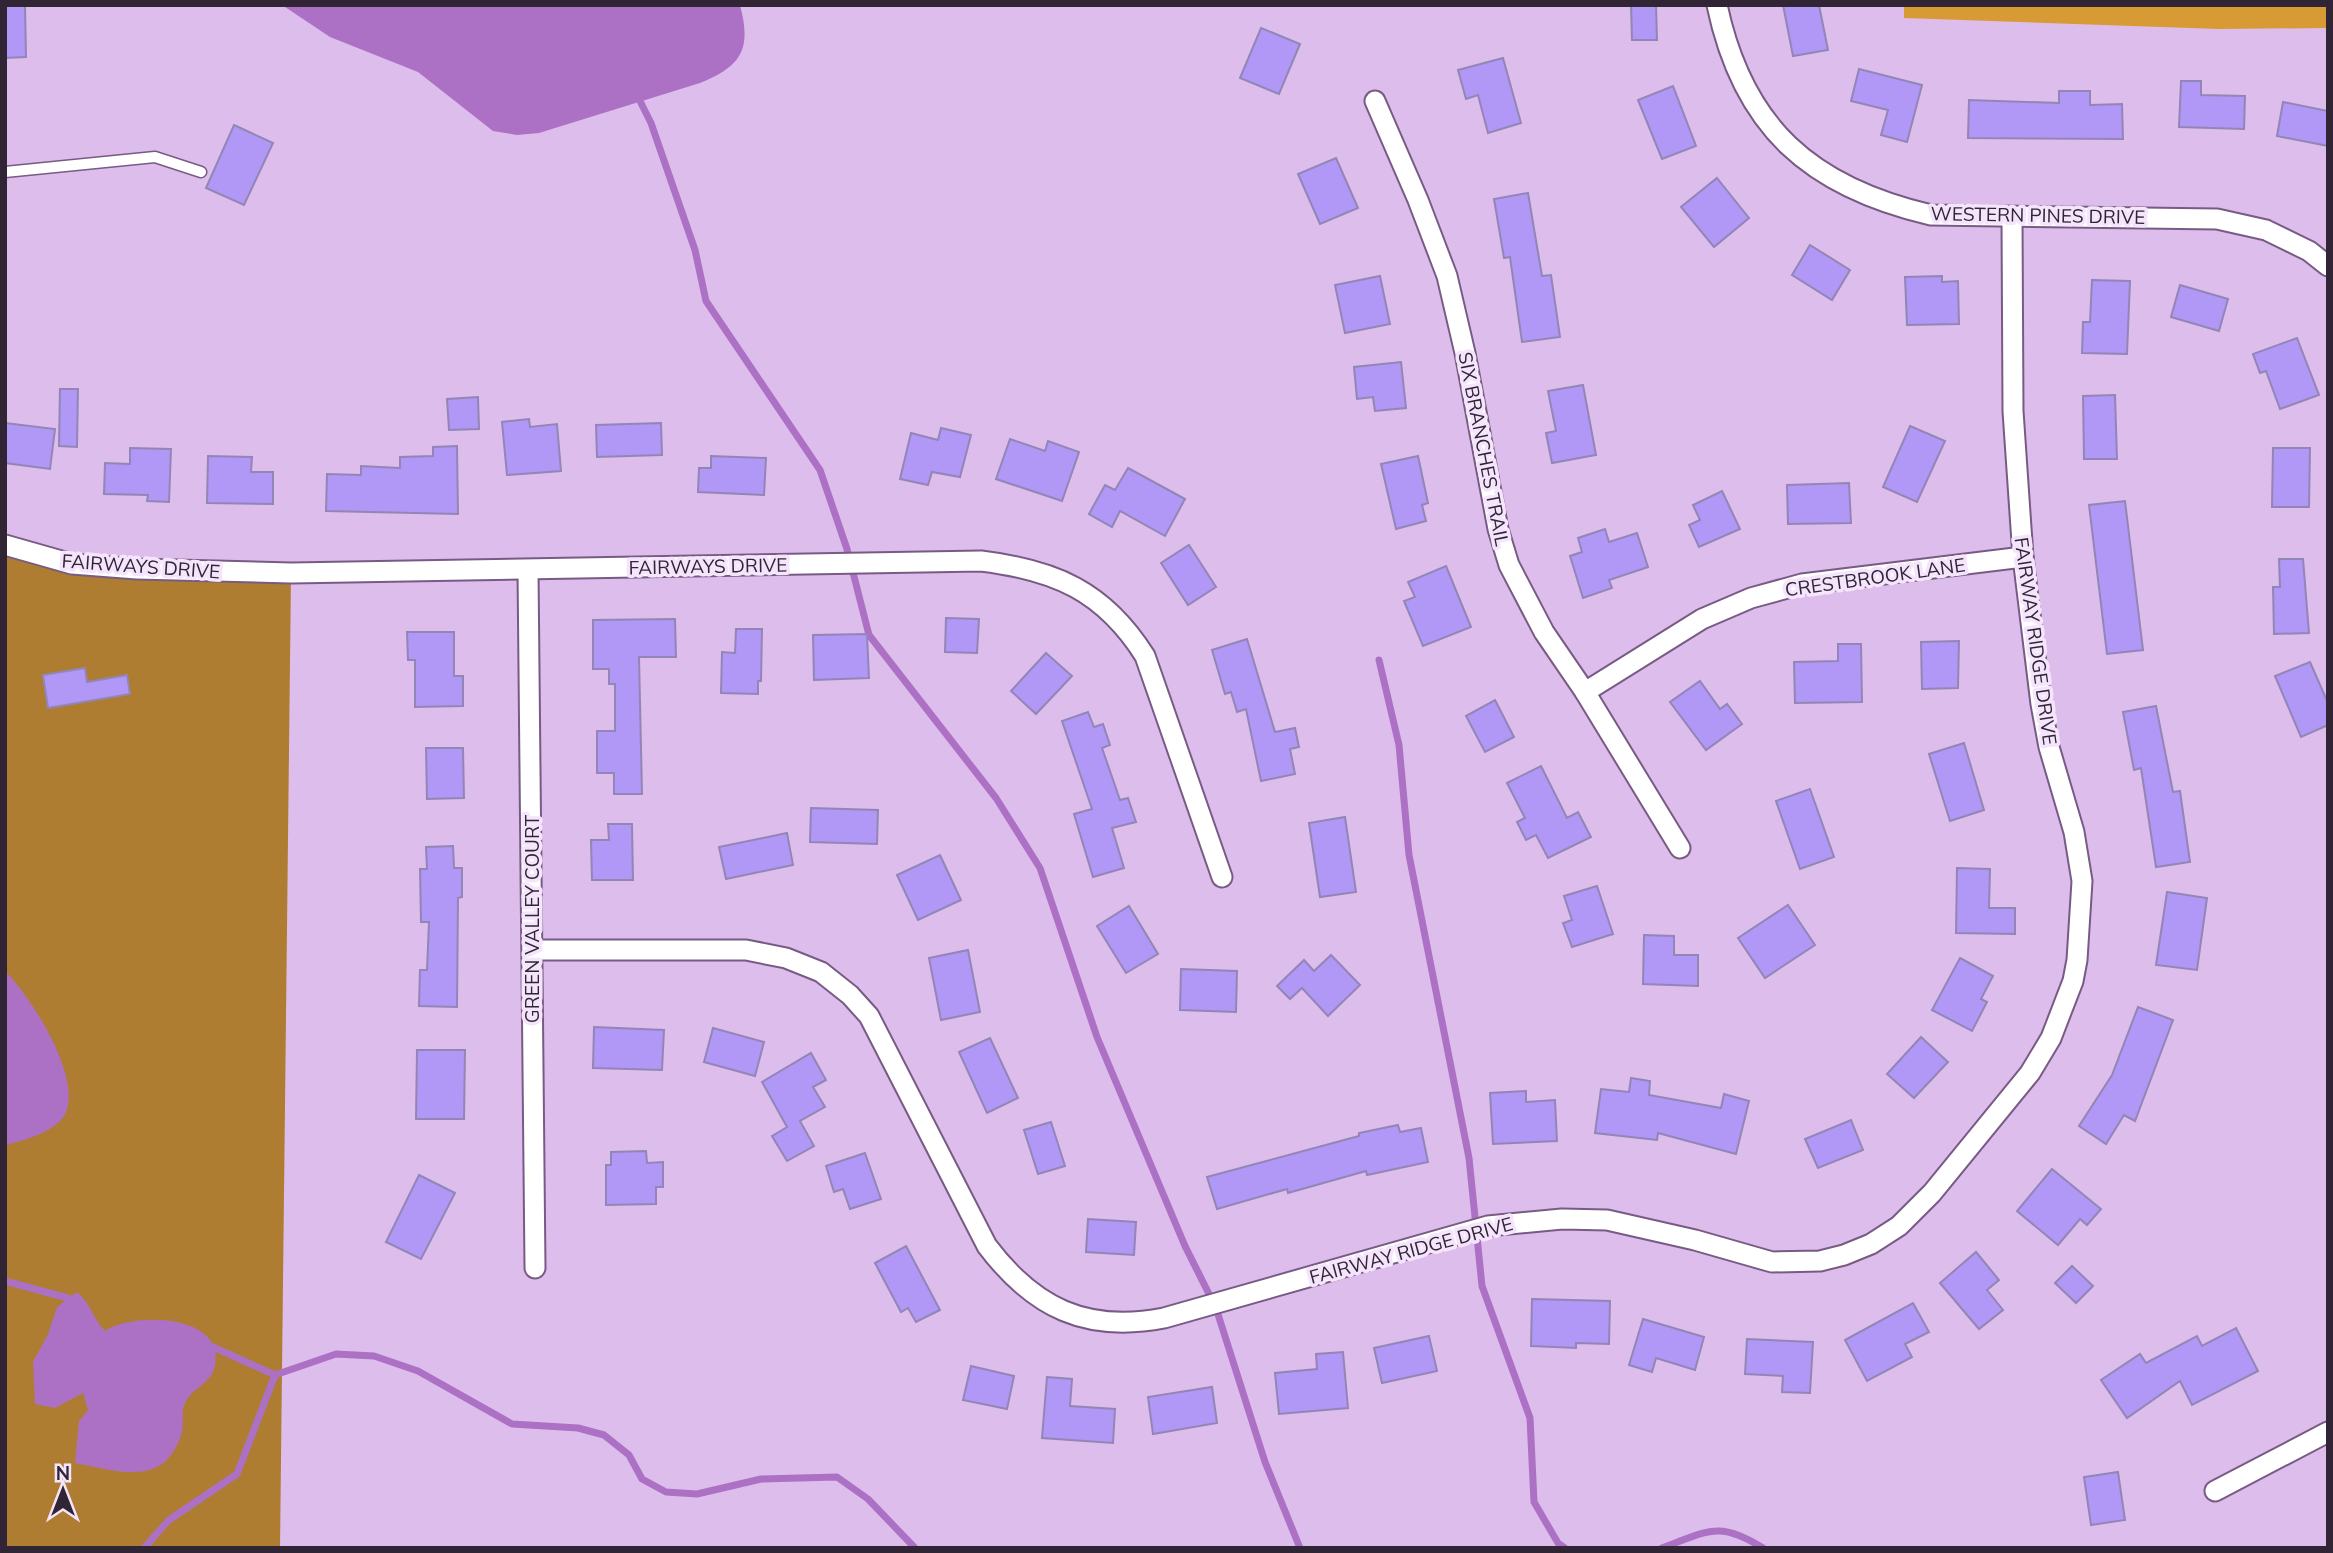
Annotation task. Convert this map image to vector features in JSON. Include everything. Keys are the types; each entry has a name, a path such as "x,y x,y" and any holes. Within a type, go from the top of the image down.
{"street":[{"name":"WESTERN PINES DRIVE","path":"1717,5 1725,39 1748,92 1770,126 1820,173 1855,192 1918,212 2012,217 2186,217 2231,221 2266,230 2287,239 2328,266"},
{"name":"SIX BRANCHES TRAIL","path":"1375,101 1447,276 1465,353 1498,529 1509,565 1544,632 1585,692 1681,848"},
{"name":"FAIRWAY RIDGE DRIVE","path":"533,950 746,950 786,958 821,972 850,995 869,1016 987,1246 1003,1267 1046,1303 1097,1322 1123,1324 1164,1318 1488,1226 1521,1221 1607,1220 1695,1240 1772,1262 1808,1262 1844,1255 1871,1244 1899,1226 1932,1193 2042,1056 2073,981 2080,942 2082,881 2074,832 2049,747 2041,704 2023,557 2013,411 2012,217"},
{"name":"FAIRWAYS DRIVE","path":"5,545 72,564 137,569 291,573 981,561 1016,565 1051,575 1108,608 1130,632 1145,656 1222,877"},
{"name":"CRESTBROOK LANE","path":"1585,692 1702,619 1751,598 1802,584 2023,557"},
{"name":"GREEN VALLEY COURT","path":"528,570 535,1268"},
{"path":"2215,1491 2328,1432"}],"lane":[{"path":"5,172 155,157 201,172"}],"shaded area":[{"path":"282,5 740,5 745,34 740,55 734,63 714,77 539,133 517,135 493,131 418,72 330,37"},
{"path":"1904,5 2328,5 2328,28 2219,29 1904,18"},
{"path":"5,549 291,573 280,1548 5,1548"},
{"path":"5,971 28,999 51,1037 60,1058 69,1096 66,1112 56,1125 40,1134 5,1145"},
{"path":"77,1292 105,1331 135,1321 174,1321 191,1326 206,1335 214,1348 213,1372 187,1400 183,1409 182,1432 174,1450 164,1462 152,1469 124,1472 75,1463 79,1421 88,1410 83,1393 55,1408 35,1404 33,1362 48,1334 57,1307"}],"building":[{"path":"5,5 25,5 26,57 5,58"},
{"path":"1631,5 1656,5 1657,40 1632,40"},
{"path":"1783,5 1819,5 1828,50 1793,56"},
{"path":"1261,28 1300,44 1279,94 1240,78"},
{"path":"1503,58 1521,123 1488,133 1478,95 1466,99 1458,70"},
{"path":"1859,69 1922,85 1907,142 1881,135 1888,110 1851,101"},
{"path":"2181,81 2201,81 2201,95 2245,96 2244,129 2179,127"},
{"path":"1673,86 1696,146 1662,159 1638,100"},
{"path":"2059,91 2090,91 2090,105 2122,104 2123,139 1968,138 1969,100 2059,103"},
{"path":"2283,102 2328,111 2328,146 2277,136"},
{"path":"234,125 273,143 244,205 206,188"},
{"path":"1336,158 1358,208 1320,224 1298,174"},
{"path":"1717,178 1749,218 1714,247 1681,207"},
{"path":"1528,193 1542,276 1551,275 1560,337 1522,342 1510,257 1504,258 1494,199"},
{"path":"1810,245 1850,270 1832,300 1792,275"},
{"path":"1380,276 1390,324 1345,333 1335,285"},
{"path":"1942,276 1942,282 1958,281 1959,324 1907,325 1905,277"},
{"path":"2092,280 2130,281 2127,354 2082,353 2083,322 2090,322"},
{"path":"2180,285 2228,299 2219,331 2171,317"},
{"path":"2297,338 2319,395 2280,409 2266,371 2260,373 2253,354"},
{"path":"1401,362 1406,408 1375,411 1373,397 1357,399 1354,367"},
{"path":"1583,385 1596,455 1552,463 1546,433 1556,431 1548,391"},
{"path":"60,389 78,389 77,447 59,446"},
{"path":"2115,395 2117,459 2084,459 2083,396"},
{"path":"478,397 479,429 449,430 447,399"},
{"path":"529,419 530,427 557,424 561,471 507,475 502,422"},
{"path":"5,423 55,429 50,469 5,463"},
{"path":"661,423 662,455 597,457 596,425"},
{"path":"1910,426 1945,441 1917,502 1883,487"},
{"path":"941,428 971,435 960,477 932,472 928,485 900,479 911,433 938,440"},
{"path":"1010,439 1045,451 1048,441 1079,452 1062,501 996,479"},
{"path":"457,446 458,514 326,511 327,474 361,475 361,466 400,468 400,457 433,456 433,447"},
{"path":"130,448 171,449 169,502 147,501 148,495 104,494 105,463 130,464"},
{"path":"2273,448 2310,448 2309,507 2272,507"},
{"path":"208,456 252,457 251,472 273,472 273,504 207,503"},
{"path":"711,456 766,458 764,495 698,492 699,468 711,468"},
{"path":"1418,456 1428,503 1422,505 1426,521 1396,529 1381,464"},
{"path":"1128,468 1185,499 1165,536 1120,511 1112,527 1089,514 1105,485 1115,490"},
{"path":"1849,483 1851,523 1788,524 1787,485"},
{"path":"1722,491 1740,529 1699,547 1689,525 1700,520 1693,505"},
{"path":"2125,501 2143,650 2107,654 2089,505"},
{"path":"1605,529 1609,542 1637,533 1648,567 1609,580 1612,588 1583,598 1570,556 1582,552 1578,538"},
{"path":"1189,545 1216,587 1188,605 1161,563"},
{"path":"2279,559 2303,559 2309,633 2274,634 2273,587 2280,587"},
{"path":"1446,566 1471,627 1423,646 1404,601 1415,597 1408,582"},
{"path":"946,618 979,619 977,653 945,652"},
{"path":"675,619 676,657 639,657 642,794 614,794 614,773 597,773 597,731 615,731 615,684 609,684 609,669 593,669 593,620"},
{"path":"736,629 762,629 761,681 758,681 758,694 721,693 722,652 735,653"},
{"path":"407,632 454,632 454,676 463,676 463,706 415,707 415,660 408,660"},
{"path":"867,634 869,678 814,680 813,635"},
{"path":"1247,639 1275,732 1295,728 1299,747 1290,749 1295,774 1261,781 1246,709 1237,712 1231,692 1225,694 1212,650"},
{"path":"1959,641 1958,688 1922,689 1921,642"},
{"path":"1838,644 1861,644 1862,702 1795,703 1794,662 1838,661"},
{"path":"1046,653 1072,676 1036,714 1011,691"},
{"path":"2310,662 2328,703 2328,725 2301,737 2275,676"},
{"path":"85,668 87,682 127,675 130,694 48,708 43,675"},
{"path":"1700,681 1720,709 1727,704 1742,724 1706,750 1670,702"},
{"path":"1495,700 1514,737 1485,752 1466,716"},
{"path":"2156,706 2173,792 2180,791 2190,862 2156,867 2141,768 2134,770 2123,712"},
{"path":"1088,712 1094,727 1103,724 1110,745 1102,748 1120,800 1128,798 1136,822 1112,828 1124,868 1093,877 1074,814 1092,809 1062,721"},
{"path":"1964,743 1984,810 1950,821 1929,754"},
{"path":"426,748 463,748 464,798 427,799"},
{"path":"1541,766 1567,818 1578,812 1591,837 1548,858 1536,835 1526,840 1517,822 1525,818 1507,783"},
{"path":"1810,789 1834,857 1800,869 1776,801"},
{"path":"811,808 878,810 877,844 810,842"},
{"path":"1345,817 1356,892 1320,897 1309,823"},
{"path":"608,824 632,824 633,880 592,880 591,840 609,840"},
{"path":"787,833 793,865 726,879 719,847"},
{"path":"453,846 454,868 462,868 462,897 458,898 457,1007 419,1006 420,970 427,970 429,922 421,922 420,869 427,869 426,847"},
{"path":"940,855 961,900 918,920 897,875"},
{"path":"1957,868 1990,869 1989,908 2015,908 2015,934 1956,933"},
{"path":"1597,886 1613,934 1572,947 1563,923 1572,920 1564,896"},
{"path":"2167,892 2207,898 2197,970 2156,965"},
{"path":"1788,905 1815,945 1765,978 1738,938"},
{"path":"1129,906 1158,954 1126,973 1097,926"},
{"path":"1644,935 1674,936 1674,955 1698,955 1698,986 1643,984"},
{"path":"968,950 980,1012 941,1020 929,958"},
{"path":"1331,955 1360,985 1328,1016 1302,988 1290,999 1277,986 1304,960 1314,971"},
{"path":"1960,958 1993,976 1981,999 1987,1002 1972,1031 1932,1010"},
{"path":"1181,969 1237,971 1236,1012 1180,1010"},
{"path":"2138,1007 2173,1020 2135,1121 2124,1115 2106,1144 2079,1126 2112,1075"},
{"path":"594,1027 664,1030 662,1070 593,1068"},
{"path":"713,1028 764,1042 755,1076 704,1062"},
{"path":"1921,1037 1948,1062 1914,1098 1887,1074"},
{"path":"990,1038 1018,1098 987,1113 959,1052"},
{"path":"417,1050 465,1050 464,1119 416,1119"},
{"path":"811,1053 826,1080 813,1087 825,1107 800,1121 814,1146 787,1161 772,1136 787,1127 762,1082"},
{"path":"1631,1078 1650,1081 1649,1095 1721,1108 1724,1094 1749,1101 1736,1154 1658,1133 1657,1140 1595,1133 1601,1089 1629,1092"},
{"path":"1526,1091 1526,1102 1555,1100 1557,1141 1493,1144 1490,1093"},
{"path":"1851,1120 1863,1150 1818,1168 1805,1139"},
{"path":"1051,1122 1065,1166 1038,1174 1024,1130"},
{"path":"1398,1125 1400,1132 1421,1128 1428,1162 1367,1175 1366,1171 1217,1209 1207,1177 1359,1136 1359,1133"},
{"path":"646,1151 647,1163 663,1162 663,1187 656,1187 656,1204 606,1205 606,1165 611,1165 611,1152"},
{"path":"865,1153 881,1199 850,1209 843,1189 834,1192 826,1166"},
{"path":"2052,1169 2101,1209 2087,1225 2080,1219 2058,1245 2017,1211"},
{"path":"419,1175 455,1193 421,1259 386,1242"},
{"path":"1088,1219 1136,1222 1134,1255 1086,1252"},
{"path":"906,1246 940,1310 916,1322 908,1308 901,1312 875,1263"},
{"path":"1976,1252 1999,1280 1987,1290 2003,1310 1979,1329 1940,1283"},
{"path":"2072,1266 2093,1286 2076,1303 2055,1283"},
{"path":"1532,1299 1610,1301 1609,1344 1576,1343 1576,1348 1531,1346"},
{"path":"1913,1303 1929,1332 1905,1344 1912,1357 1867,1381 1845,1340"},
{"path":"1643,1319 1704,1337 1695,1370 1656,1358 1652,1372 1629,1365"},
{"path":"2236,1328 2258,1371 2192,1405 2180,1381 2127,1418 2101,1380 2140,1354 2146,1363 2197,1336 2202,1346"},
{"path":"1429,1336 1437,1371 1382,1383 1374,1348"},
{"path":"1747,1339 1813,1342 1810,1393 1782,1392 1783,1376 1745,1374"},
{"path":"1343,1352 1348,1408 1279,1414 1275,1373 1317,1369 1316,1354"},
{"path":"971,1366 1014,1376 1007,1409 963,1400"},
{"path":"1047,1377 1072,1379 1070,1406 1115,1409 1113,1443 1042,1438"},
{"path":"1212,1387 1217,1423 1153,1434 1148,1397"},
{"path":"2118,1472 2125,1520 2091,1525 2084,1477"}],"waterway":[{"path":"641,103 651,123 695,250 706,301 820,470 847,549 869,635 996,798 1040,868 1097,1037 1185,1246 1216,1308 1265,1462 1300,1548"},
{"path":"1379,660 1399,745 1409,855 1469,1158 1482,1286 1530,1418 1534,1502 1558,1543 1565,1548"},
{"path":"5,1281 68,1298"},
{"path":"213,1347 275,1375"},
{"path":"144,1548 169,1520 237,1474 275,1375 336,1354 374,1356 418,1371 512,1424 578,1428 604,1435 629,1455 642,1479 666,1492 697,1494 761,1479 837,1477 868,1499 915,1548"},
{"path":"1662,1548 1713,1531 1735,1534 1763,1548"}]}
